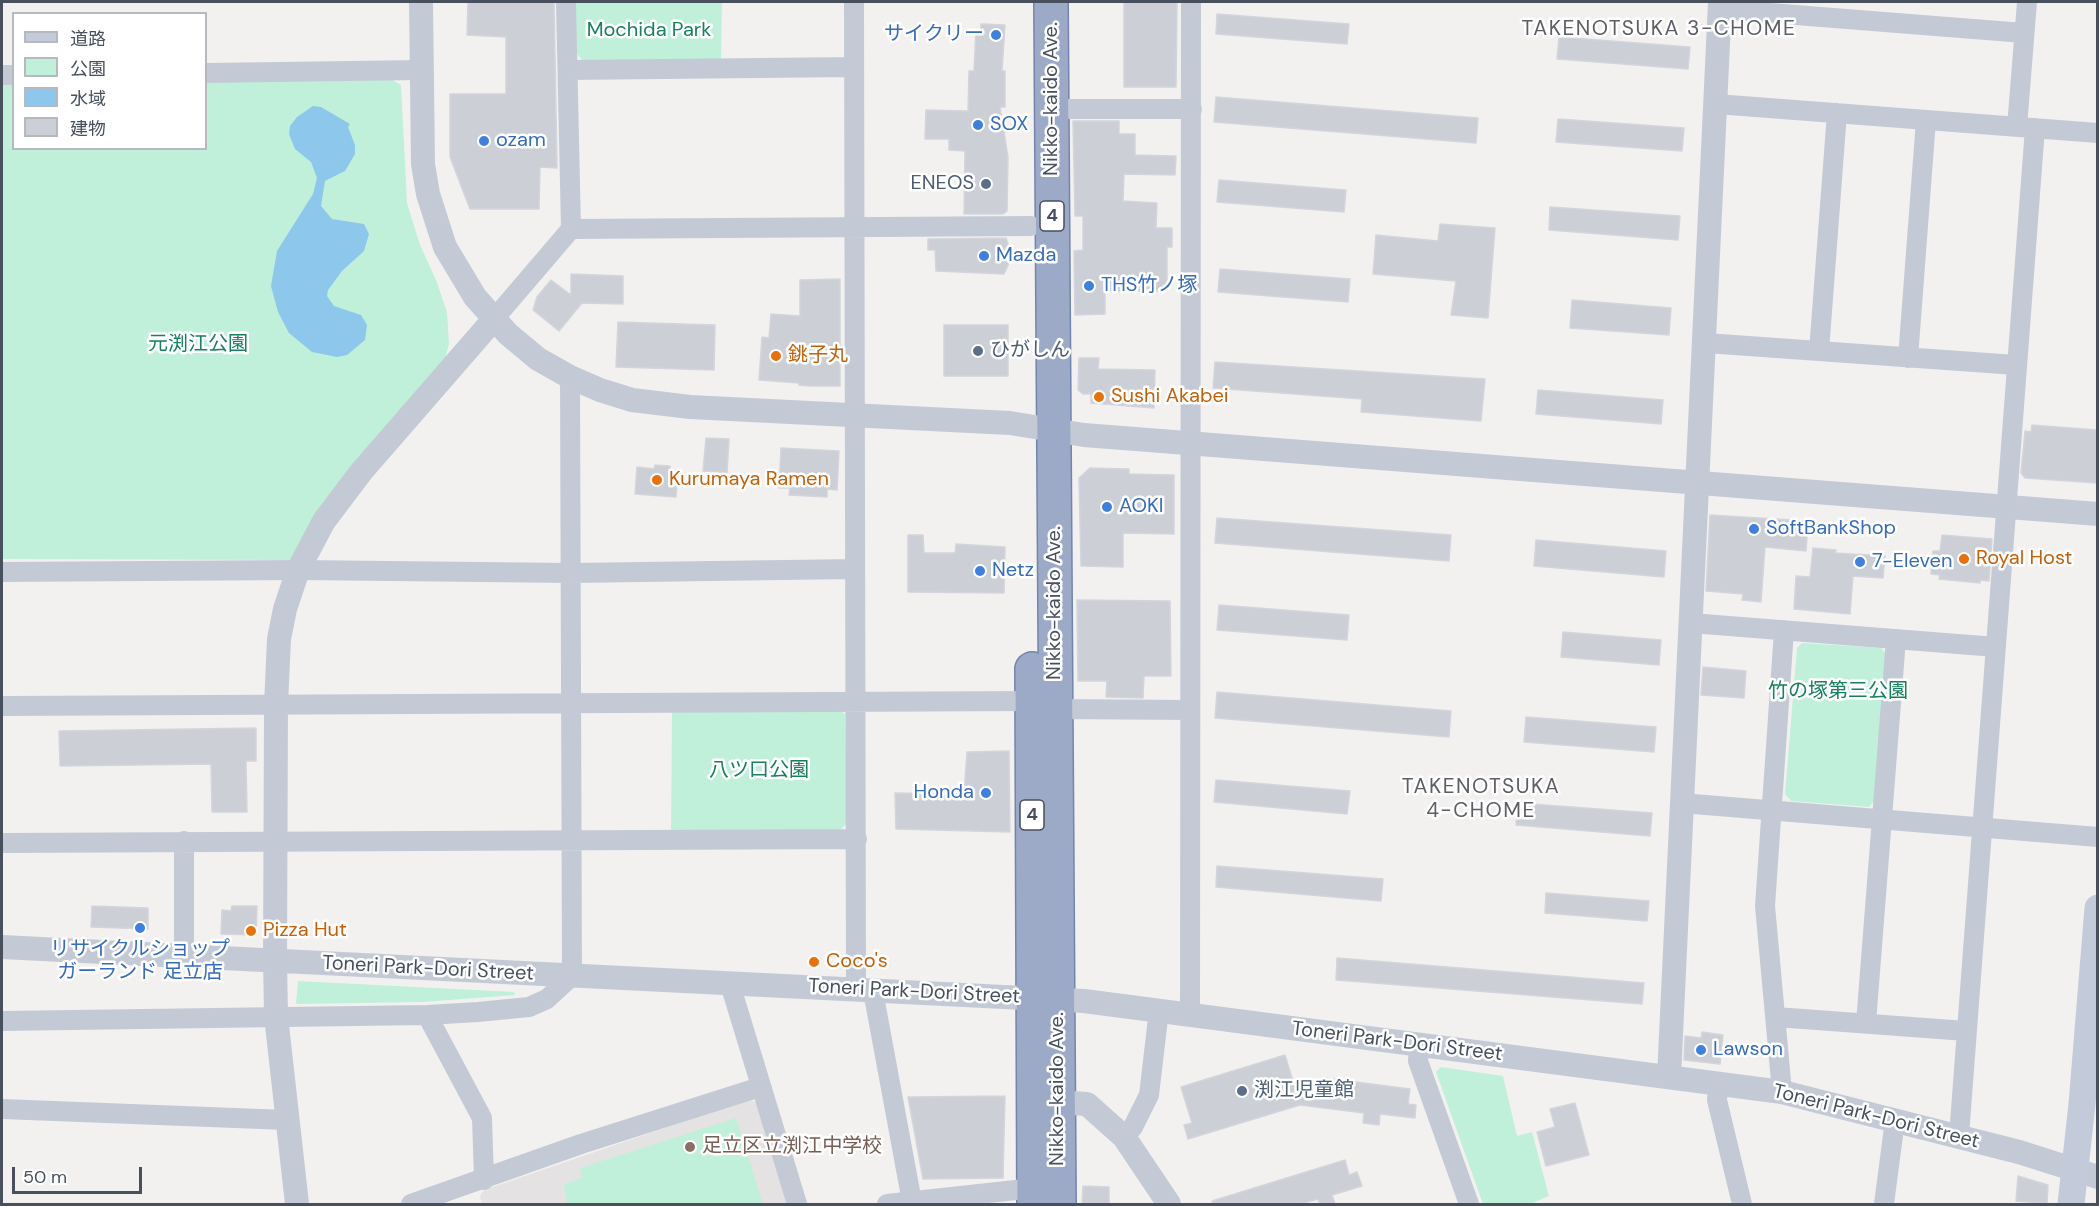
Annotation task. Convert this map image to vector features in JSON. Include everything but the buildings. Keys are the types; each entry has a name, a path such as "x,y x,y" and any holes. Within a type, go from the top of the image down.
{"highway":[{"name":"Nikko-kaido Ave.","path":"1030,2 1031,226 1043,428"},
{"name":"Nikko-kaido Ave.","path":"1042,1199 1043,428 1052,109 1051,2"},
{"name":"Nikko-kaido Ave.","path":"1042,1199 1058,1102 1044,998"}],"main road":[{"path":"2071,1204 2086,1172 2097,908"}],"street":[{"path":"421,2 420,70 423,164 436,221 459,272 494,319 538,359 600,390 657,405 1043,428 1192,443 2097,514"},
{"path":"297,1204 276,1016 274,960 276,705 279,639 285,609 298,570 324,521 361,472 571,229 566,2"},
{"path":"854,2 857,839 865,991 912,1202"},
{"path":"1190,1015 1191,2"},
{"path":"1959,1136 2016,365 2026,128 2024,33 2027,2"},
{"path":"1668,1077 1706,344 1720,5 2024,33"},
{"path":"568,70 854,67"},
{"path":"207,73 420,70"},
{"path":"1716,104 2097,133"},
{"path":"1052,109 1192,109"},
{"path":"1819,351 1837,113"},
{"path":"1908,358 1926,120"},
{"path":"571,229 1031,226"},
{"path":"1706,344 2016,365"},
{"path":"2,1021 427,1016 529,1007 547,999 572,976 570,377"},
{"path":"2,572 298,570 571,573 855,569"},
{"path":"1691,623 1996,646"},
{"path":"1782,1092 1765,906 1784,630"},
{"path":"1866,1023 1896,639"},
{"path":"2,706 855,701 1189,710"},
{"path":"1681,803 2097,837"},
{"path":"2,843 857,839"},
{"path":"184,842 184,956"},
{"name":"Toneri Park-Dori Street","path":"2,947 1044,998 1159,1010 1782,1092 1959,1136 2086,1172"},
{"path":"730,984 797,1204"},
{"path":"1124,1137 1133,1127 1149,1095 1159,1010"},
{"path":"427,1016 482,1118 474,1190"},
{"path":"1776,1017 1966,1031"},
{"path":"1419,1046 1418,1061 1469,1204"},
{"path":"1718,1084 1717,1100 1742,1204"},
{"path":"411,1204 474,1190 581,1144 760,1087"},
{"path":"1058,1102 1087,1104 1124,1137 1169,1204"},
{"path":"2,1109 287,1120"},
{"path":"1884,1204 1895,1120"},
{"path":"887,1204 1042,1199"}],"shaded area":[{"name":"足立区立渕江中学校","path":"749,1099 759,1104 788,1204 482,1204 480,1196 484,1190"}],"green space":[{"name":"Mochida Park","path":"575,2 722,2 721,60 583,61 577,54"},
{"name":"元渕江公園","path":"207,77 391,79 401,85 407,203 420,245 447,312 449,344 445,359 290,560 2,559 2,84 12,84 12,150 207,150"},
{"name":"竹の塚第三公園","path":"1802,643 1881,648 1887,655 1874,801 1869,807 1791,801 1785,794 1797,648"},
{"name":"八ツ口公園","path":"835,708 845,714 847,823 839,831 671,833 672,709"},
{"path":"298,981 514,992 515,995 423,1002 296,1004"},
{"path":"1441,1067 1503,1076 1517,1136 1532,1132 1549,1196 1530,1204 1483,1204 1436,1072"},
{"name":"足立区立渕江中学校","path":"736,1118 763,1204 567,1204 564,1184 582,1178 580,1168"}],"water":[{"path":"313,106 321,107 350,124 348,127 355,145 355,154 345,171 325,181 321,206 332,219 364,224 369,234 364,251 342,271 328,290 327,296 334,306 361,315 367,325 365,340 347,355 337,357 312,352 289,333 278,312 271,286 277,251 313,194 317,178 311,162 295,149 289,134 290,126 297,117"}],"place":[{"name":"サイクリー","path":"996,35"},
{"name":"SOX","path":"978,125"},
{"name":"ozam","path":"484,141"},
{"name":"ENEOS","path":"986,184"},
{"name":"Mazda","path":"984,256"},
{"name":"THS竹ノ塚","path":"1089,286"},
{"name":"ひがしん","path":"978,351"},
{"name":"銚子丸","path":"776,356"},
{"name":"Sushi Akabei","path":"1099,397"},
{"name":"Kurumaya Ramen","path":"657,480"},
{"name":"AOKI","path":"1107,507"},
{"name":"SoftBankShop","path":"1754,529"},
{"name":"Royal Host","path":"1964,559"},
{"name":"7-Eleven","path":"1860,562"},
{"name":"Netz","path":"980,571"},
{"name":"Honda","path":"986,793"},
{"name":"リサイクルショップ ガーランド 足立店","path":"140,928"},
{"name":"Pizza Hut","path":"251,931"},
{"name":"Coco's","path":"814,962"},
{"name":"Lawson","path":"1701,1050"},
{"name":"渕江児童館","path":"1242,1091"},
{"name":"足立区立渕江中学校","path":"690,1147"}],"district":[{"name":"TAKENOTSUKA 3-CHOME","path":"1659,29"},
{"name":"TAKENOTSUKA 4-CHOME","path":"1481,799"}]}
